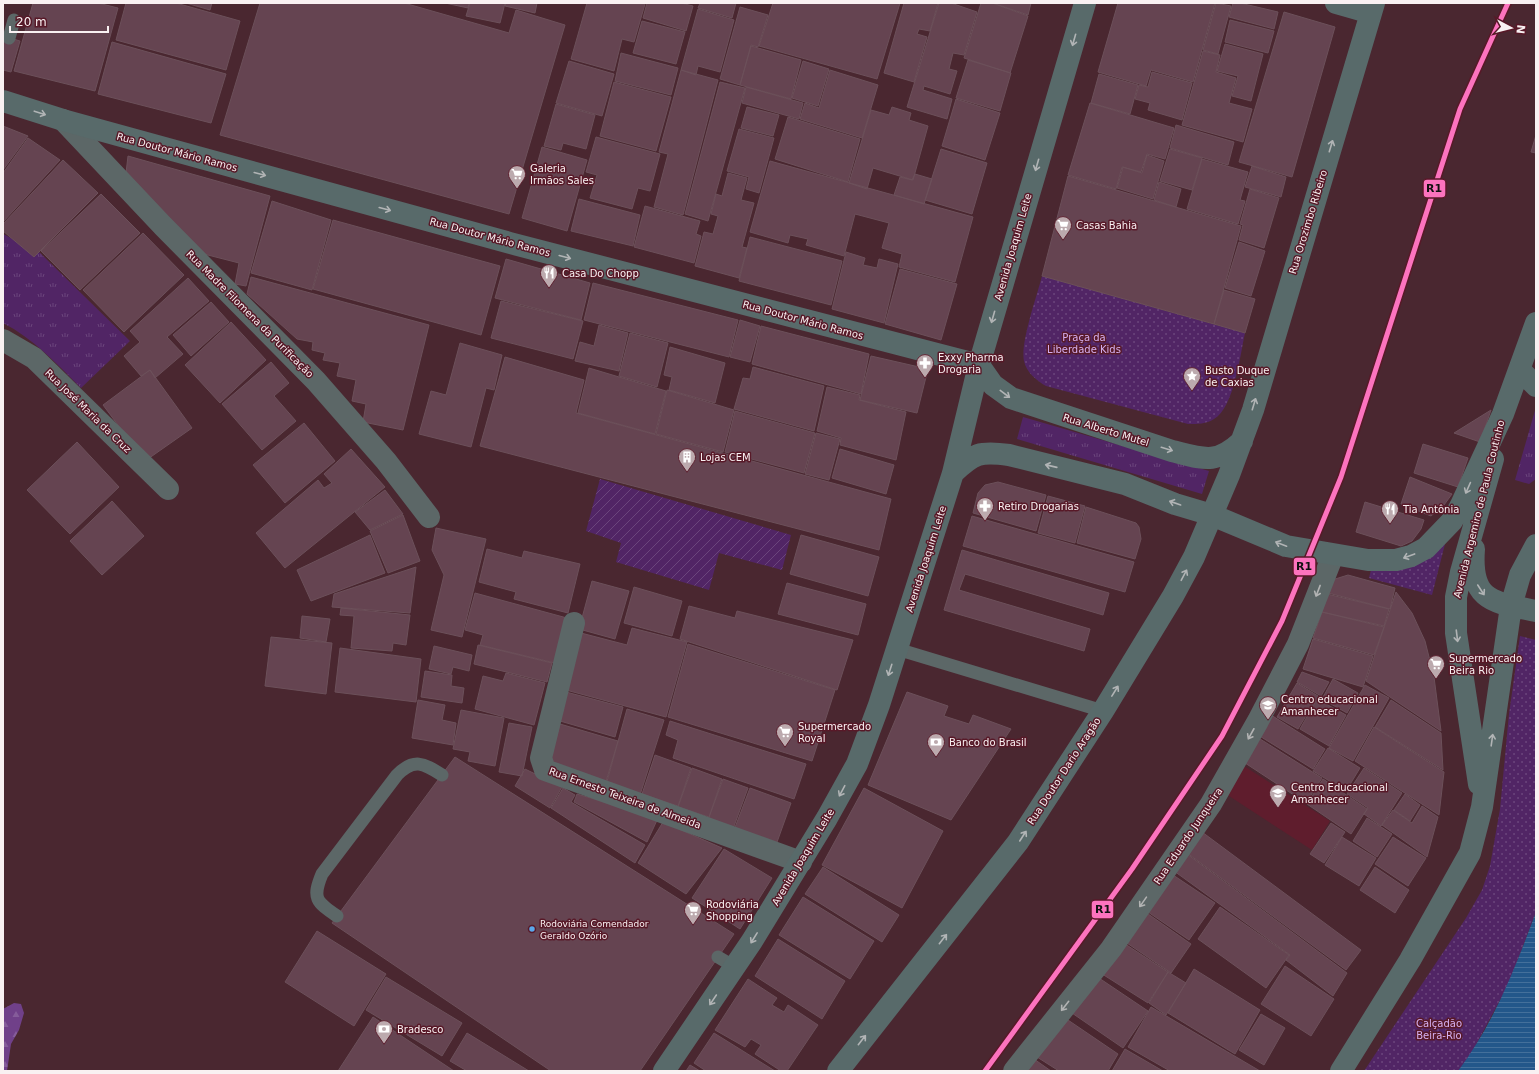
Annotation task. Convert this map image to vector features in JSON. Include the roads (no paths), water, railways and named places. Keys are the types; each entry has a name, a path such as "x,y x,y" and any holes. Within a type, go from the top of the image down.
{"street":[{"name":"Avenida Joaquim Leite","path":"664,1071 727,962 801,862 857,764 879,705 953,473 979,365 1084,3"},
{"path":"1336,3 1372,8"},
{"name":"Rua Orozimbo Ribeiro","path":"1242,441 1372,8"},
{"name":"Rua Doutor Mário Ramos","path":"3,101 63,120 510,243 979,365"},
{"name":"Rua Madre Filomena da Purificação","path":"63,120 163,226 316,381 386,461 429,516"},
{"path":"953,473 972,456 993,453 1009,455 1115,481 1212,515 1286,546 1374,561 1396,560 1411,556 1426,548 1452,521 1503,414 1536,323"},
{"name":"Rua José Maria da Cruz","path":"3,340 34,358 168,489"},
{"name":"Rua Alberto Mutel","path":"979,365 993,384 1011,398 1172,451 1194,456 1215,458 1231,452 1242,441"},
{"path":"1520,370 1536,386"},
{"name":"Avenida Argemiro de Paula Coutinho","path":"1482,807 1455,616 1456,597 1461,572 1483,497 1503,414"},
{"name":"Rua Doutor Dario Aragão","path":"838,1071 1018,842 1103,711 1173,596 1194,557 1242,441"},
{"path":"1483,497 1475,542 1475,577 1481,592 1491,600 1536,611"},
{"path":"1341,1071 1410,960 1463,868 1475,837 1482,807 1511,606 1520,575 1536,545"},
{"name":"Rua Eduardo Junqueira","path":"1014,1071 1111,949 1211,804 1258,721 1298,644 1333,555"},
{"name":"Rua Ernesto Teixeira de Almeida","path":"574,623 541,758 545,770 801,862"}],"lane":[{"path":"9,38 14,20"},
{"path":"897,648 1103,711"},
{"path":"337,916 321,906 318,902 317,889 322,874 397,775 404,768 412,764 421,763 442,775"}],"water":[{"path":"1536,912 1536,1071 1458,1071 1471,1053 1503,994"}],"place":[{"name":"Galeria Irmãos Sales","path":"517,189"},
{"name":"Casas Bahia","path":"1063,240"},
{"name":"Casa Do Chopp","path":"549,288"},
{"name":"Exxy Pharma Drogaria","path":"925,378"},
{"name":"Busto Duque de Caxias","path":"1192,391"},
{"name":"Lojas CEM","path":"687,472"},
{"name":"Retiro Drogarias","path":"985,521"},
{"name":"Tia Antônia","path":"1390,524"},
{"name":"Supermercado Beira Rio","path":"1436,679"},
{"name":"Centro educacional Amanhecer","path":"1268,720"},
{"name":"Supermercado Royal","path":"785,747"},
{"name":"Banco do Brasil","path":"936,757"},
{"name":"Centro Educacional Amanhecer","path":"1278,808"},
{"name":"Rodoviária Shopping","path":"693,925"},
{"name":"Rodoviária Comendador Geraldo Ozório","path":"532,929"},
{"name":"Bradesco","path":"384,1044"}],"park label":[{"name":"Praça da Liberdade Kids","path":"1084,342"},
{"name":"Calçadão Beira-Rio","path":"1439,1028"}]}
